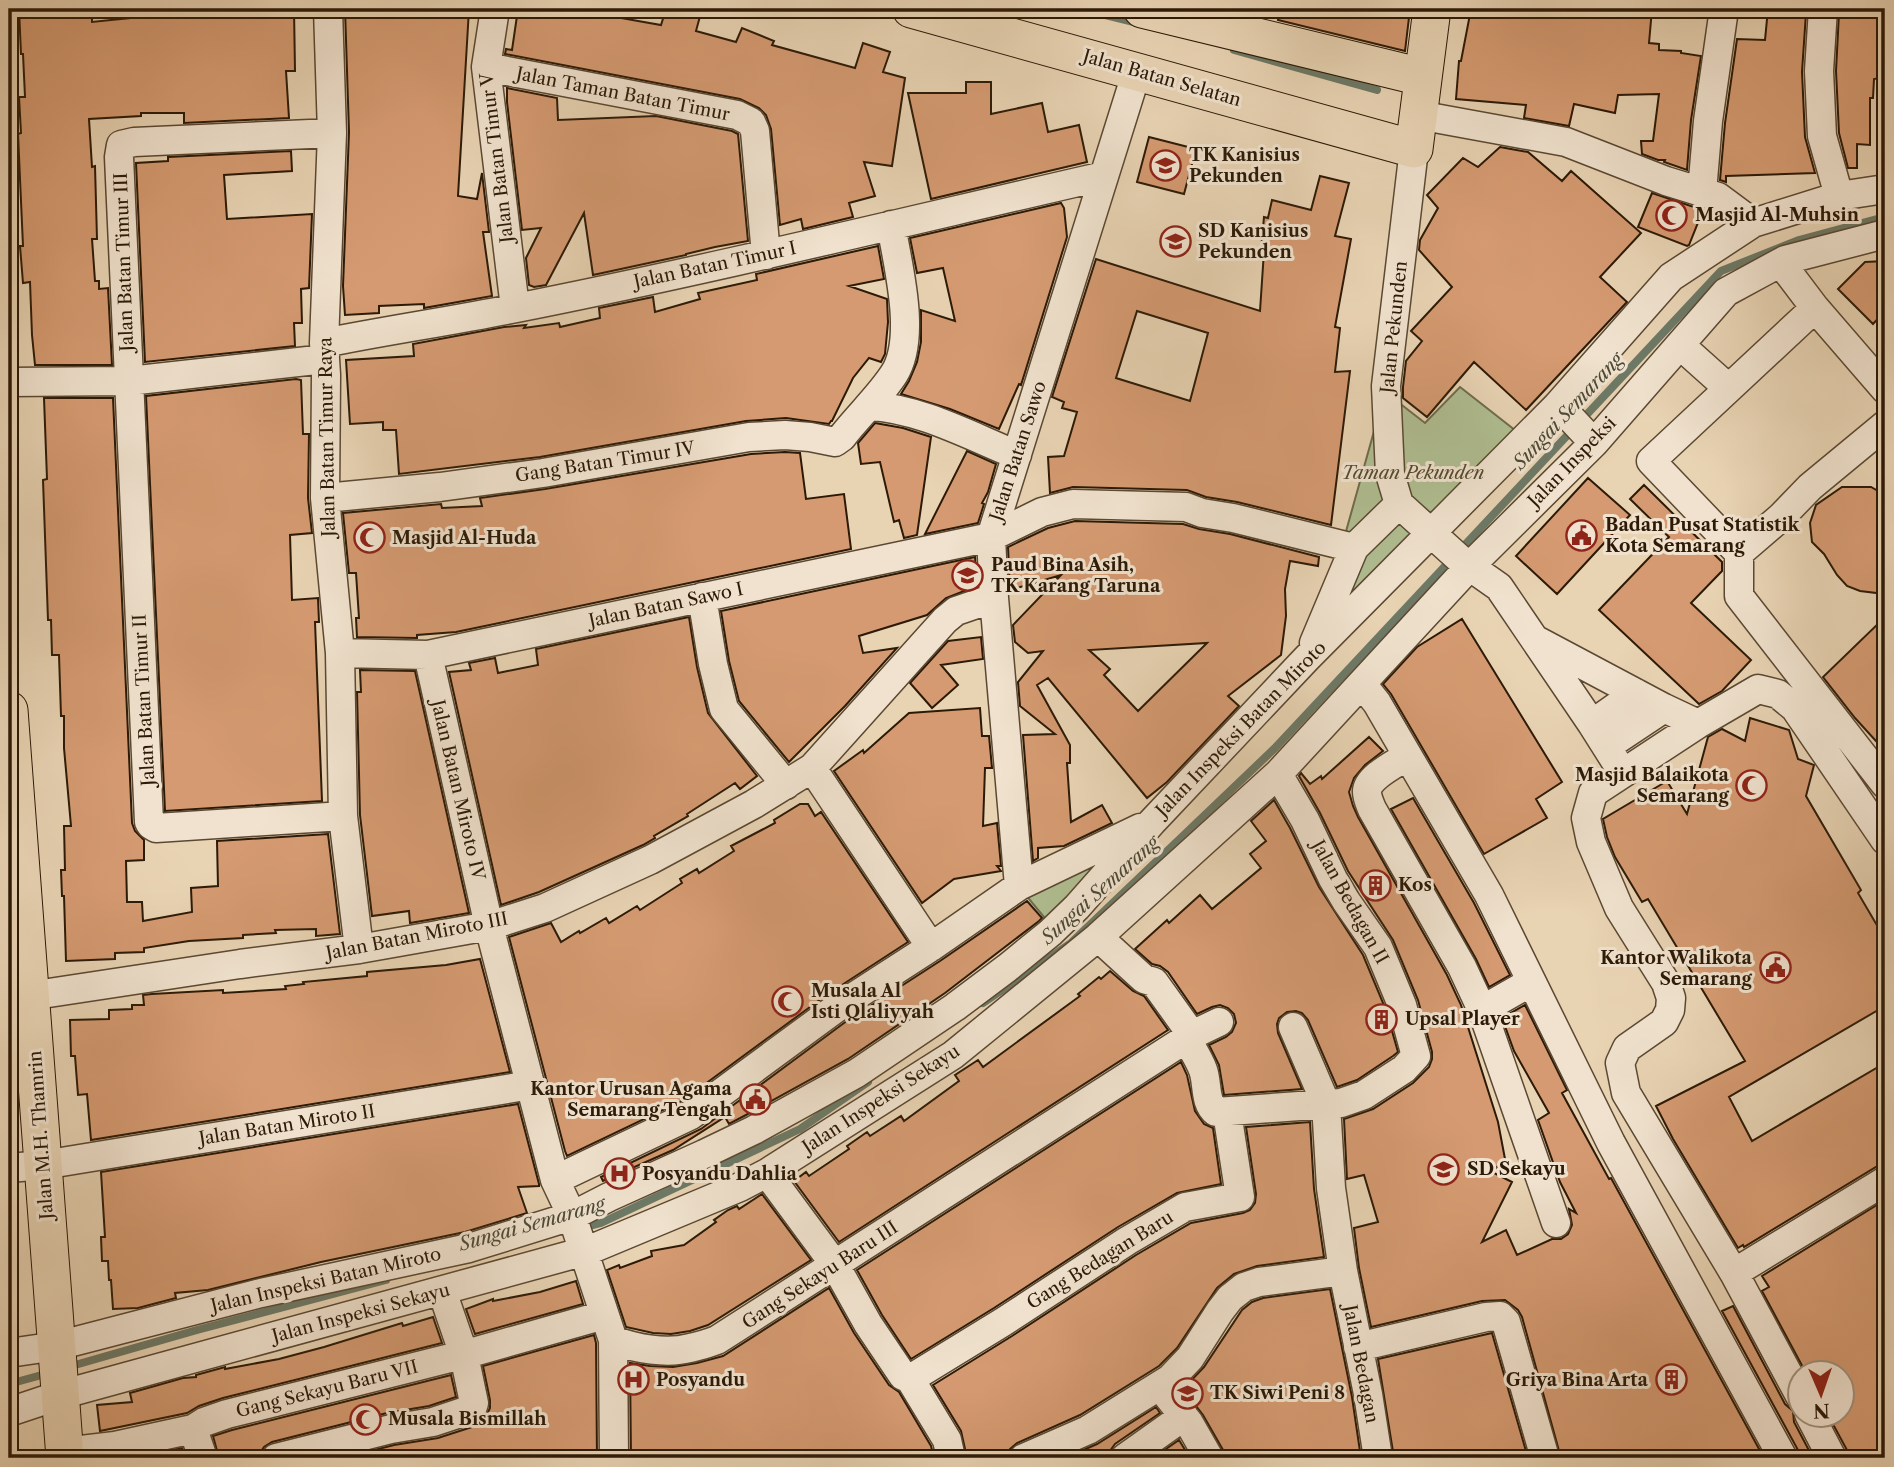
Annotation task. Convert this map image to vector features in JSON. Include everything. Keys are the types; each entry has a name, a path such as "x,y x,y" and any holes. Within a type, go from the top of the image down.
{"main road":[{"name":"Jalan Batan Selatan","path":"911,9 1137,71 1416,132"},
{"path":"1142,9 1422,77"},
{"name":"Jalan Pekunden","path":"1416,132 1432,9"},
{"name":"Jalan M.H. Thamrin","path":"9,710 26,1167 58,1368 65,1455"}],"street":[{"name":"Jalan Batan Timur Raya","path":"328,9 332,133 324,351 324,498 340,653 343,816 359,949"},
{"name":"Jalan Batan Timur V","path":"495,9 486,67 515,309"},
{"path":"1702,192 1708,121 1724,9"},
{"path":"1823,9 1819,71 1822,136 1839,196"},
{"name":"Jalan Taman Batan Timur","path":"486,67 737,115 751,122 755,131 766,255"},
{"name":"Jalan Batan Sawo","path":"1018,886 991,537 1137,71"},
{"path":"1416,132 1566,142 1666,181 1717,197 1753,223"},
{"name":"Jalan Pekunden","path":"1399,504 1390,474 1386,386 1416,132"},
{"name":"Jalan Batan Timur III","path":"129,382 119,157 121,145 134,142 332,133"},
{"name":"Jalan Batan Timur I","path":"9,382 129,382 324,351 766,255 1104,176"},
{"name":"Jalan Inspeksi Batan Miroto","path":"9,1353 58,1368 261,1293 469,1248 578,1234 608,1197 754,1130 857,1073 1007,968 1050,933 1307,659 1451,551 1671,277 1753,223 1839,196 1885,189"},
{"name":"Gang Batan Timur IV","path":"324,498 440,487 543,473 749,437 785,435 835,442 869,406 895,373 900,360 905,338 905,316 891,225"},
{"name":"Jalan Inspeksi","path":"1297,753 1362,684 1451,551 1592,442 1726,292 1781,262 1885,234"},
{"path":"1781,262 1815,308 1885,388"},
{"path":"1815,308 1651,461 1739,552 1739,596 1885,784"},
{"path":"1680,345 1728,388"},
{"name":"Jalan Batan Timur II","path":"129,382 151,825 156,828 343,816"},
{"path":"869,406 892,407 923,417 1017,455"},
{"path":"1562,410 1592,442"},
{"path":"1739,552 1781,517 1810,487 1879,442"},
{"name":"Jalan Batan Sawo I","path":"340,653 428,654 991,537 1042,512 1073,504 1186,507 1354,548"},
{"path":"1307,659 1354,548 1399,504 1451,551 1499,587 1623,773"},
{"path":"702,597 713,664 724,709 786,785"},
{"name":"Jalan Batan Miroto III","path":"20,997 359,949 489,926 545,908 650,860 812,768 945,620 956,611 994,598"},
{"path":"1535,639 1698,724"},
{"name":"Jalan Batan Miroto IV","path":"428,654 489,926"},
{"path":"1362,684 1377,703 1489,895 1611,1143 1783,1458"},
{"path":"1786,1370 1734,1273 1626,1093 1620,1063 1627,1048 1664,1022 1670,1010 1671,998 1667,983 1619,908 1591,842 1586,818 1593,793 1698,724 1758,689 1778,694 1795,708 1885,840"},
{"path":"1599,735 1636,693"},
{"path":"1599,735 1664,708"},
{"name":"Jalan Inspeksi Sekayu","path":"58,1368 442,1291 578,1234 589,1251 767,1173 953,1055 1098,937 1278,774 1297,753"},
{"path":"1407,755 1371,780 1367,793 1372,809 1462,967 1482,1010 1556,1223"},
{"path":"812,768 931,947"},
{"name":"Jalan Bedagan II","path":"1278,774 1346,901 1378,947 1395,985 1416,1052 1415,1058 1404,1069 1364,1095 1326,1104"},
{"path":"555,1180 691,1115 835,1009 1018,886 1152,822"},
{"path":"489,926 555,1180 578,1234 609,1328 614,1458"},
{"path":"1098,937 1144,979 1154,982 1189,1037 1203,1071 1212,1108 1216,1112 1326,1104"},
{"path":"1482,1010 1531,982"},
{"path":"1189,1037 1219,1022"},
{"name":"Jalan Bedagan","path":"1293,1027 1326,1104 1331,1188 1343,1271 1378,1458"},
{"name":"Gang Sekayu Baru III","path":"609,1328 625,1345 667,1350 689,1349 717,1340 1189,1037"},
{"name":"Jalan Batan Miroto II","path":"26,1167 531,1085"},
{"name":"Gang Bedagan Baru","path":"909,1379 1185,1207 1240,1196 1227,1112"},
{"path":"767,1173 835,1265 868,1324 903,1376 909,1379 947,1440 951,1458"},
{"path":"1734,1273 1885,1181"},
{"path":"1024,1458 1088,1430 1160,1386 1179,1371 1230,1298 1244,1287 1259,1282 1343,1271"},
{"path":"276,1458 391,1429 433,1422 472,1409 474,1403 464,1355 442,1291"},
{"path":"1358,1347 1500,1316 1506,1322 1545,1458"},
{"name":"Gang Sekayu Baru VII","path":"65,1455 193,1429 227,1414 464,1355 609,1328"},
{"path":"9,1412 58,1368"},
{"path":"1160,1386 1184,1416 1209,1458"},
{"path":"1125,1458 1184,1416"},
{"path":"1816,1428 1832,1458"},
{"path":"193,1429 203,1458"}],"green space":[{"name":"Taman Pekunden","path":"1460,387 1525,438 1323,636 1331,585 1385,392 1425,423"},
{"path":"1145,830 1053,928 1020,888"}],"building":[{"path":"19,9 89,9 92,22 130,18 130,9 294,9 295,71 286,71 289,118 184,123 184,113 141,113 141,116 89,119 92,167 95,166 97,239 92,239 95,281 99,281 99,289 108,288 112,365 35,365 30,282 23,283 20,246 23,246 19,97 25,97"},
{"path":"345,9 469,9 458,196 477,199 482,173 489,232 483,232 492,296 424,308 424,304 379,306 379,313 345,315 343,286 349,132"},
{"path":"518,9 623,9 621,18 661,25 666,9 702,9 696,31 736,42 742,28 774,41 772,45 855,68 863,43 890,52 883,72 905,78 892,166 864,162 875,196 849,203 853,217 803,229 801,219 780,225 771,129 766,115 759,108 740,99 505,54 506,49 512,50"},
{"path":"1280,9 1410,9 1405,51 1278,20"},
{"path":"1471,9 1652,9 1649,43 1659,44 1659,50 1681,51 1701,56 1691,120 1687,170 1642,154 1641,141 1653,141 1659,94 1618,95 1615,113 1574,104 1569,126 1524,118 1526,105 1456,99 1459,61"},
{"path":"1768,9 1797,9 1796,14 1806,13 1802,72 1805,137 1815,173 1726,176 1726,182 1720,180 1737,39 1765,40"},
{"path":"1885,12 1885,43 1880,78 1874,79 1873,98 1870,98 1870,145 1857,144 1857,168 1848,168 1839,133 1836,71 1839,13"},
{"path":"966,82 991,82 991,114 1042,103 1048,132 1079,125 1087,162 931,199 908,93 966,93"},
{"path":"507,88 557,98 558,120 656,116 738,134 748,241 593,275 584,213 546,285 529,285 526,258 541,228 522,230"},
{"name":"TK Kanisius Pekunden","path":"1149,137 1196,149 1184,194 1137,182"},
{"path":"1500,147 1528,152 1562,181 1571,171 1641,233 1600,277 1627,302 1526,410 1474,362 1427,417 1403,398 1406,361 1422,341 1411,331 1452,287 1419,250 1420,240 1438,208 1427,195 1463,158 1478,167"},
{"path":"291,151 292,171 224,175 227,219 312,214 309,288 301,289 302,323 294,323 295,346 145,362 136,163 168,161 168,157"},
{"path":"1320,176 1349,183 1335,236 1351,239 1335,327 1340,328 1335,372 1350,371 1331,525 1206,497 1187,490 1073,487 1050,493 1048,457 1064,456 1077,412 1062,408 1064,402 1052,397 1096,259 1260,311 1264,217 1268,218 1272,200 1311,210","holes":["1137,311 1208,333 1190,401 1116,378"]},
{"name":"Masjid Al-Muhsin","path":"1652,193 1703,210 1689,245 1638,227"},
{"path":"1061,203 1067,237 1021,385 1019,384 999,429 950,409 901,394 917,362 921,342 921,310 955,321 943,268 917,273 910,238"},
{"path":"878,246 884,279 849,286 887,299 885,354 881,362 869,358 853,378 829,424 786,418 746,421 540,457 399,474 396,430 383,430 383,422 350,424 346,360 414,356 413,344 504,327 526,325 524,328 559,323 560,327 600,318 599,308 653,297 655,312 700,299 698,293 757,280 756,274"},
{"path":"1885,261 1885,311 1873,324 1838,289 1865,262"},
{"path":"301,380 303,434 309,434 308,498 312,533 290,535 292,600 318,598 319,622 315,622 322,801 165,811 146,396"},
{"path":"44,398 113,398 132,823 135,831 144,840 144,860 126,861 127,902 142,902 143,921 192,912 191,888 218,886 217,841 328,834 340,934 316,936 316,929 275,930 276,933 243,935 243,938 189,941 144,948 144,952 115,953 115,959 66,961 61,870 65,870 64,826 71,826 64,716 61,716 59,655 52,655 51,620 48,620 43,480 47,479"},
{"path":"875,423 931,437 917,535 904,538 899,520 894,522 880,462 861,464 858,443"},
{"path":"967,451 996,464 978,523 925,534"},
{"path":"800,453 806,499 844,494 851,549 456,632 417,635 417,638 357,637 356,618 359,618 356,573 349,573 343,513 441,504 442,508 482,506 480,498 751,454"},
{"name":"Badan Pusat Statistik Kota Semarang","path":"1588,478 1630,515 1557,594 1516,556"},
{"path":"1644,485 1722,562 1722,571 1691,603 1751,660 1722,691 1699,704 1599,610 1669,537 1630,499"},
{"path":"1842,487 1871,487 1885,495 1885,594 1860,591 1847,586 1812,542 1810,523 1816,505"},
{"path":"1075,521 1183,524 1319,557 1318,566 1290,561 1285,589 1286,616 1281,655 1228,696 1239,706 1167,782 1147,798 1048,678 1037,685 1070,745 1070,763 1067,763 1071,822 1102,805 1112,823 1064,846 1038,848 1038,858 1033,861 1023,735 1055,734 1020,706 1018,682 1043,651 1028,653 1015,642 1013,625 1061,575 1010,590 1008,547 1048,528","holes":["1207,643 1138,711 1104,675 1110,669 1089,650"]},
{"path":"975,557 977,586 946,598 927,615 859,636 863,653 897,648 845,706 789,762 739,701 721,611"},
{"path":"689,617 708,713 757,776 740,789 735,783 643,845 539,892 501,905 449,672 471,670 469,663 495,658 498,673 538,665 536,649"},
{"path":"1885,617 1885,751 1823,677"},
{"path":"1462,619 1562,782 1536,799 1547,818 1484,854 1383,684 1417,647"},
{"path":"981,637 983,659 941,665 958,685 932,708 910,683 948,641"},
{"path":"360,670 415,671 469,913 410,923 409,911 372,916 360,815 357,692 361,692"},
{"path":"980,708 982,736 989,736 992,768 985,768 983,826 997,823 1001,866 997,866 1001,871 954,879 922,903 834,771 863,750 864,753 909,713"},
{"path":"1750,718 1789,730 1798,759 1814,765 1806,796 1861,890 1858,893 1885,939 1885,1006 1729,1097 1752,1141 1885,1063 1885,1164 1744,1247 1743,1245 1738,1248 1656,1106 1745,1061 1648,899 1642,902 1615,857 1603,819 1667,781 1687,814 1708,737 1722,729 1745,741"},
{"path":"1369,737 1383,751 1354,778 1349,792 1353,806 1461,1005 1498,1122 1505,1159 1492,1172 1512,1182 1482,1242 1506,1230 1517,1255 1552,1239 1561,1239 1568,1234 1572,1225 1569,1209 1576,1213 1560,1182 1538,1120 1549,1113 1514,1051 1502,1018 1525,1005 1567,1090 1562,1093 1764,1458 1561,1458 1522,1317 1518,1310 1505,1300 1482,1301 1371,1327 1354,1228 1378,1222 1364,1175 1347,1179 1344,1119 1373,1109 1413,1083 1429,1067 1432,1052 1418,1000 1393,940 1348,871 1299,776 1301,773 1310,784 1321,776 1322,779"},
{"path":"1413,798 1474,903 1510,975 1489,987 1476,959 1391,809"},
{"path":"1274,800 1319,887 1363,955 1386,1010 1398,1052 1357,1080 1337,1087 1308,1020 1302,1013 1287,1012 1279,1018 1278,1033 1302,1089 1224,1095 1219,1065 1209,1045 1232,1032 1236,1023 1234,1014 1220,1005 1197,1014 1168,972 1152,964 1135,949 1200,895 1212,909 1261,868 1250,854 1266,841 1251,821"},
{"path":"800,804 808,804 815,816 821,812 908,942 825,996 682,1101 567,1156 509,937 551,923 561,942 606,918 609,923 637,906 640,910 682,883 680,879 697,869 699,873 734,851 731,846 775,823 774,820"},
{"path":"1027,901 1042,918 1039,921 945,993 848,1059 729,1124 725,1117 673,1150 603,1181 601,1177 701,1129 844,1023"},
{"path":"480,959 510,1072 91,1140 87,1094 78,1095 75,1056 71,1056 70,1020 109,1019 109,1010 132,1009 132,1005 144,1005 143,995 286,989 285,986 304,984 303,982 367,976 367,972"},
{"path":"1110,971 1133,991 1144,996 1168,1030 839,1242 794,1181 806,1172 809,1176 849,1149 847,1146 867,1132 870,1136 901,1116 904,1121 959,1081 955,1075 978,1060 983,1067"},
{"path":"1181,1062 1187,1075 1195,1111 1204,1124 1213,1128 1221,1184 1177,1193 1118,1227 911,1359 857,1270"},
{"path":"518,1104 539,1184 518,1187 527,1213 465,1232 321,1262 208,1290 175,1293 176,1298 138,1308 113,1309 108,1261 102,1261 101,1237 105,1237 101,1172"},
{"path":"1310,1122 1314,1189 1324,1257 1257,1266 1234,1274 1217,1288 1177,1348 1159,1366 1080,1415 1017,1443 1010,1449 1008,1458 967,1458 961,1431 933,1385 1136,1255 1191,1223 1250,1210 1255,1203 1256,1194 1246,1127"},
{"path":"762,1194 811,1260 708,1325 671,1334 626,1327 607,1270 652,1256 651,1251 684,1245 728,1210 737,1206 739,1209"},
{"path":"1885,1200 1885,1458 1849,1458 1835,1428 1856,1428 1856,1358 1798,1358 1762,1291 1769,1287 1762,1276"},
{"path":"576,1281 583,1304 475,1334 466,1309 493,1299 540,1292"},
{"path":"829,1288 854,1333 889,1385 899,1392 931,1446 934,1458 840,1458 837,1453 756,1458 631,1458 630,1363 673,1367 723,1356"},
{"path":"1330,1289 1352,1397 1361,1458 1226,1458 1203,1415 1183,1389 1204,1367 1242,1310 1252,1302 1263,1298"},
{"path":"1733,1306 1786,1405 1786,1428 1797,1428 1813,1458 1800,1458 1722,1311"},
{"path":"433,1317 442,1343 223,1398 187,1413 100,1431 97,1405 132,1402 130,1393 225,1367 279,1359 402,1323 403,1326"},
{"path":"1492,1333 1528,1458 1394,1458 1378,1359"},
{"path":"594,1335 597,1458 343,1458 394,1445 438,1438 478,1425 490,1408 483,1366"},
{"path":"451,1375 456,1397 429,1406 387,1413 272,1442 264,1447 260,1458 219,1458 213,1436"},
{"path":"1156,1407 1160,1413 1115,1444 1109,1458 1065,1458 1097,1444"},
{"path":"1179,1440 1190,1458 1153,1458"},
{"path":"182,1448 186,1458 137,1458"}],"waterway":[{"path":"1081,9 1138,23"},
{"path":"1234,50 1377,90"},
{"name":"Sungai Semarang","path":"983,1003 1071,943 1275,748 1721,271 1799,240 1885,219"},
{"name":"Sungai Semarang","path":"582,1228 601,1223 800,1129 868,1082"},
{"name":"Sungai Semarang","path":"68,1367 386,1280"},
{"name":"Sungai Semarang","path":"9,1384 49,1373"}],"place":[{"name":"TK Kanisius Pekunden","path":"1166,165"},
{"name":"Masjid Al-Muhsin","path":"1672,215"},
{"name":"SD Kanisius Pekunden","path":"1175,241"},
{"name":"Badan Pusat Statistik Kota Semarang","path":"1582,535"},
{"name":"Masjid Al-Huda","path":"369,538"},
{"name":"Paud Bina Asih, TK Karang Taruna","path":"968,575"},
{"name":"Masjid Balaikota Semarang","path":"1752,785"},
{"name":"Kos","path":"1375,885"},
{"name":"Kantor Walikota Semarang","path":"1775,968"},
{"name":"Musala Al Isti Qlaliyyah","path":"788,1001"},
{"name":"Upsal Player","path":"1382,1019"},
{"name":"Kantor Urusan Agama Semarang Tengah","path":"755,1099"},
{"name":"SD Sekayu","path":"1444,1169"},
{"name":"Posyandu Dahlia","path":"619,1174"},
{"name":"Posyandu","path":"633,1380"},
{"name":"Griya Bina Arta","path":"1671,1380"},
{"name":"TK Siwi Peni 8","path":"1187,1393"},
{"name":"Musala Bismillah","path":"365,1419"}]}
